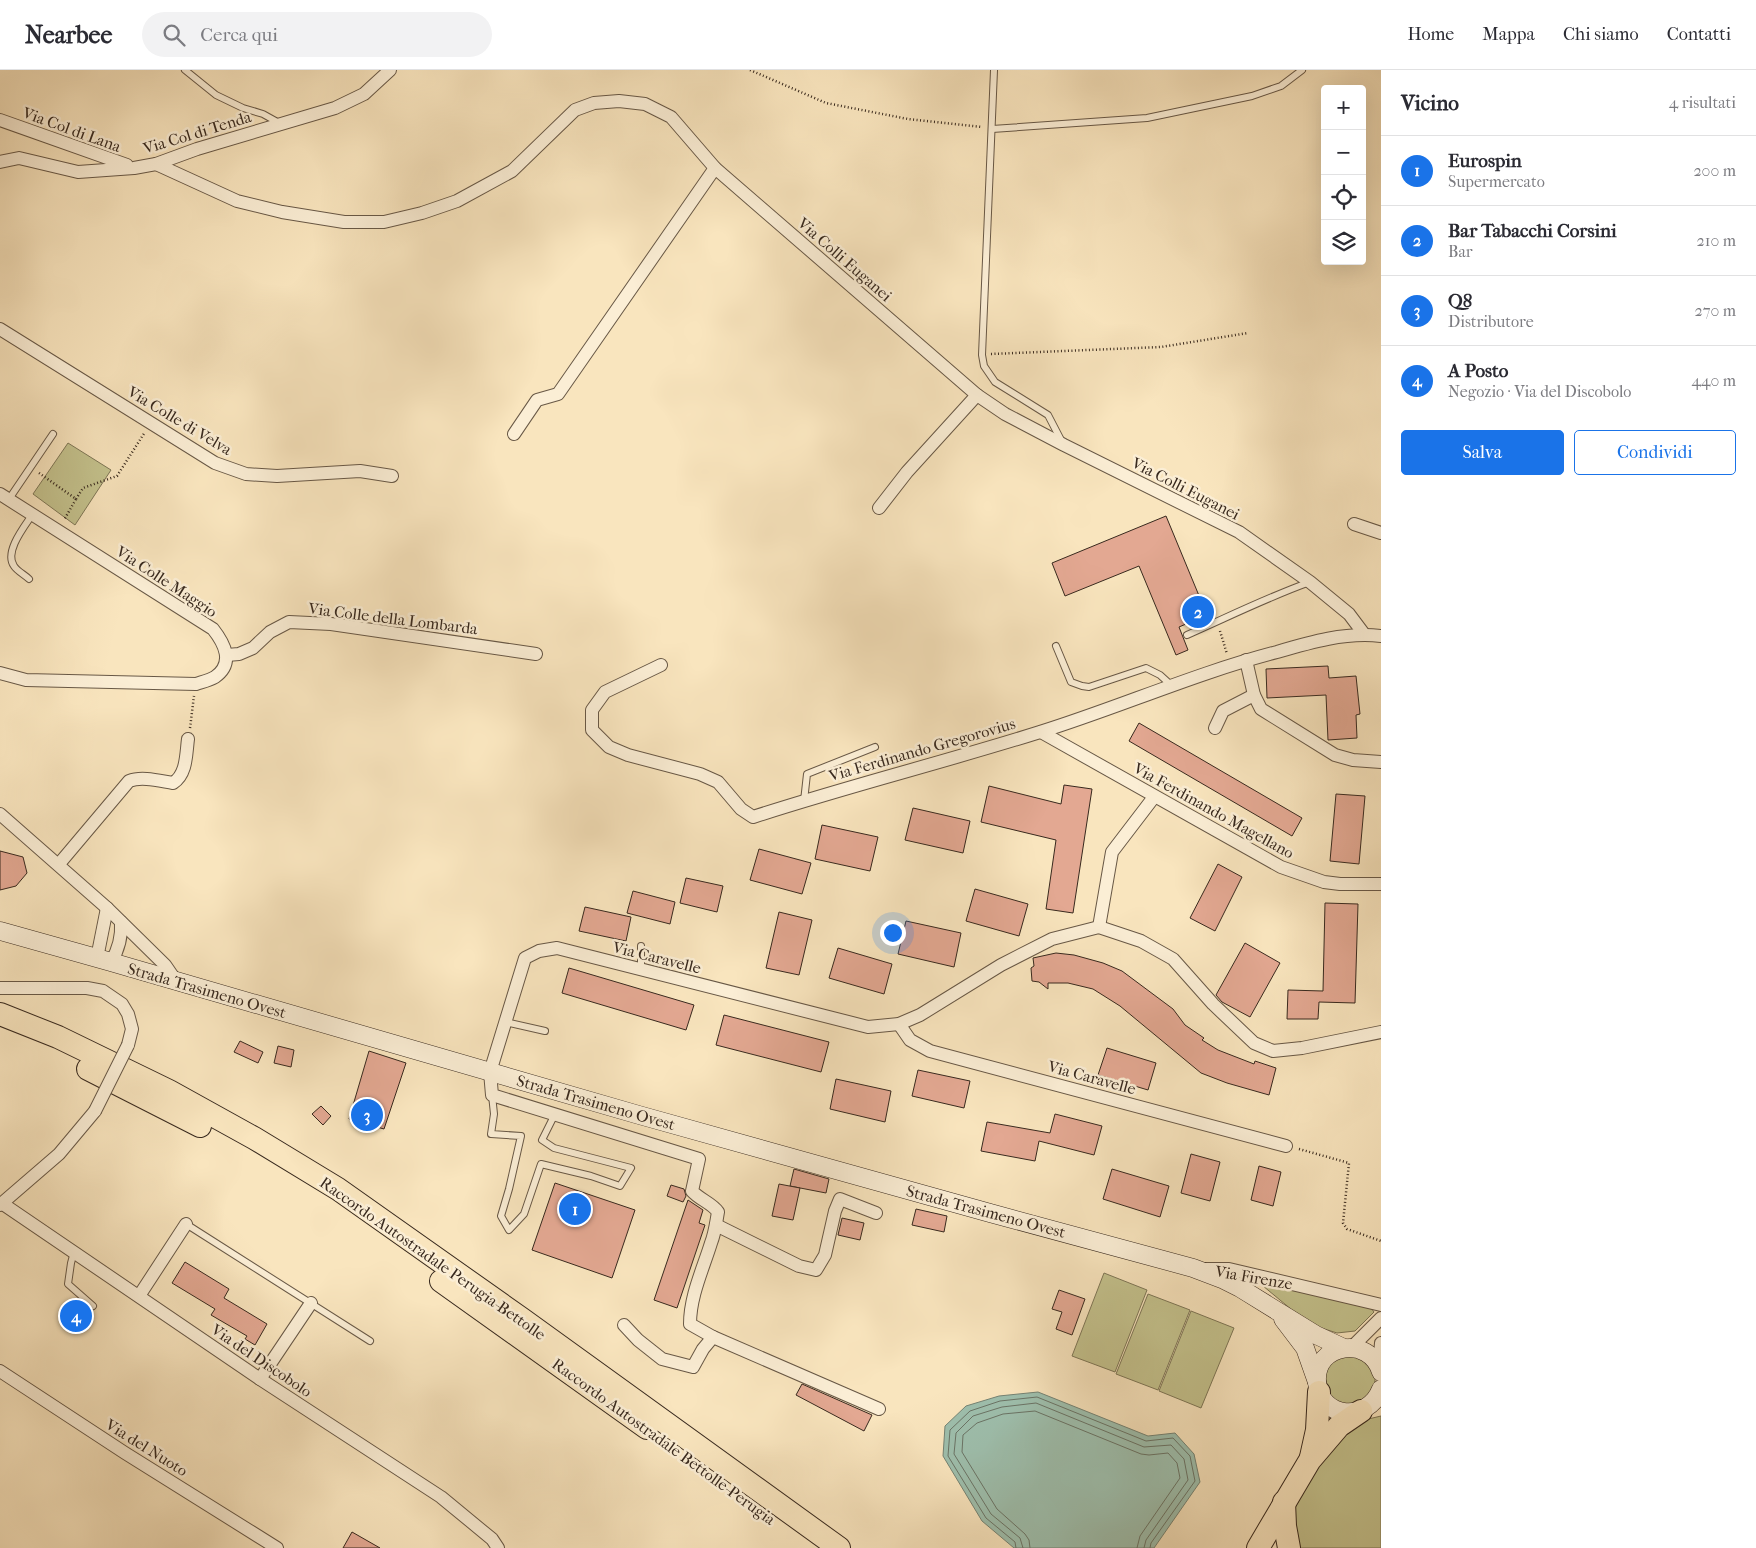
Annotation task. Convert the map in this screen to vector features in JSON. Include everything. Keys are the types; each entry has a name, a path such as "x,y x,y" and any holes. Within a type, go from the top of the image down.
{"highway":[{"name":"Raccordo Autostradale Perugia-Bettolle","path":"0,1014 58,1037 169,1091 254,1138 338,1189 538,1330 839,1548"},
{"name":"Raccordo Autostradale Bettolle-Perugia","path":"0,1030 53,1052 166,1107 248,1152 333,1203 814,1548"},
{"path":"1310,1460 1317,1430 1318,1387"},
{"path":"1258,1548 1310,1460 1339,1426 1371,1407"},
{"path":"1284,1502 1285,1526 1289,1548"}],"main road":[{"name":"Strada Trasimeno Ovest","path":"0,931 980,1211 1193,1268"},
{"name":"Via Firenze","path":"1193,1268 1240,1288 1316,1335 1348,1348 1363,1350 1368,1353 1380,1369"},
{"name":"Via Firenze","path":"1279,1313 1305,1348 1318,1387"},
{"path":"1348,1348 1333,1352 1324,1360 1318,1370 1318,1387 1326,1403 1336,1410 1348,1413 1371,1407 1381,1389"}],"street":[{"name":"Via Col di Tenda","path":"0,162 19,158 78,172 134,168 156,164 197,149 335,108 364,94 390,70"},
{"name":"Via Colli Euganei","path":"156,164 237,202 282,212 344,222 384,222 422,213 456,201 512,171 576,110 594,103 619,100 645,104 671,117 715,168 977,395 1005,414 1064,445 1239,532 1310,582 1349,614 1364,634"},
{"name":"Via Col di Lana","path":"0,120 134,168"},
{"path":"514,434 537,400 558,394 715,168"},
{"name":"Via Colle di Velva","path":"0,329 215,463 246,474 277,476 360,471 392,476"},
{"path":"879,508 907,472 977,395"},
{"name":"Via Colle Maggio","path":"4,497 213,629 222,641 226,655"},
{"path":"1354,524 1381,534"},
{"name":"Via Colle della Lombarda","path":"226,655 239,654 253,648 270,632 289,622 330,624 536,654"},
{"name":"Via Ferdinando Gregorovius","path":"661,665 605,692 592,710 592,730 609,747 628,755 700,774 718,782 740,809 753,817 1041,732 1246,660 1345,636 1364,634 1381,636"},
{"path":"0,673 26,680 196,684 214,677 221,671 226,655"},
{"path":"1246,660 1254,695 1261,709 1335,755 1353,760 1381,762"},
{"path":"1215,728 1223,710 1254,695"},
{"name":"Via Ferdinando Magellano","path":"1041,732 1281,867 1324,882 1381,884"},
{"path":"59,864 129,781 144,779 174,783 178,780 183,774 188,739"},
{"path":"1154,797 1112,852 1099,927 1141,941 1174,959 1213,1004 1254,1043 1273,1051 1302,1048 1381,1032"},
{"path":"0,814 107,908 165,965 176,981"},
{"path":"104,960 107,908"},
{"path":"104,960 117,952 122,932 121,922"},
{"name":"Via Caravelle","path":"490,1072 525,958 539,950 557,948 868,1027 899,1024 920,1015 1001,965 1052,939 1099,927"},
{"path":"0,988 87,988 103,992 122,1004 128,1014 132,1029 128,1045 96,1111 60,1154 1,1204"},
{"name":"Via Caravelle","path":"899,1024 910,1040 930,1051 1286,1146"},
{"path":"490,1072 492,1095 699,1159 692,1191 698,1198 714,1206 718,1212 712,1241 696,1289 690,1314 690,1324 713,1337 879,1409"},
{"path":"716,1225 799,1266 816,1270 825,1255 834,1211 840,1199 876,1213"},
{"name":"Via del Discobolo","path":"1,1204 260,1379 441,1497 492,1539 498,1548"},
{"path":"139,1296 186,1224"},
{"name":"Via Firenze","path":"1193,1268 1229,1270 1381,1305"},
{"path":"260,1379 311,1302"},
{"path":"1348,1348 1381,1318"},
{"path":"624,1325 638,1340 662,1359 693,1367 703,1349 713,1337"},
{"path":"1380,1369 1381,1343"},
{"name":"Via del Nuoto","path":"0,1371 125,1453 277,1548"}],"lane":[{"path":"185,70 216,95 242,108 264,114 281,124"},
{"path":"994,70 982,355 984,366 995,382 1048,415 1064,445"},
{"path":"992,129 1147,118 1252,96 1281,86 1302,70"},
{"path":"4,497 32,468 53,434"},
{"path":"30,579 14,566 11,557 14,543 32,515"},
{"path":"1188,635 1276,594 1310,582"},
{"path":"1056,646 1071,682 1076,684 1089,687 1146,668 1160,675 1171,686"},
{"path":"804,801 807,774 875,747"},
{"path":"641,946 641,969"},
{"path":"505,1022 545,1031"},
{"path":"492,1095 494,1114 491,1134 521,1136 501,1216 509,1230 524,1214 541,1164 591,1176 620,1186 631,1168 554,1148 542,1140 555,1114"},
{"path":"186,1224 370,1341"},
{"path":"74,1252 68,1284 93,1306"}],"path":[{"path":"750,70 826,103 908,119 992,129"},
{"path":"982,355 1161,348 1248,333"},
{"path":"57,530 82,488 117,476 144,433"},
{"path":"32,468 76,498"},
{"path":"1217,622 1224,647"},
{"path":"188,739 196,684"},
{"path":"1286,1146 1349,1163 1344,1223 1346,1229 1381,1241"}],"shaded area":[{"path":"68,443 111,470 75,525 33,494"},
{"path":"1104,1273 1147,1290 1115,1372 1072,1356"},
{"path":"1257,1281 1371,1308 1374,1312 1355,1331 1337,1333 1309,1324"},
{"path":"1148,1294 1190,1310 1158,1390 1116,1374"},
{"path":"1191,1311 1234,1328 1201,1408 1159,1391"},
{"path":"1350,1355 1359,1357 1370,1366 1375,1380 1373,1389 1364,1400 1350,1405 1341,1403 1330,1394 1325,1380 1327,1371 1336,1360"},
{"path":"1381,1416 1381,1548 1289,1548 1285,1526 1339,1426"}],"water":[{"path":"1038,1392 1148,1436 1175,1433 1194,1454 1200,1482 1154,1548 1014,1548 982,1521 943,1456 945,1426 966,1406 999,1396"}],"building":[{"path":"1166,516 1207,615 1179,627 1188,650 1176,655 1139,566 1065,596 1052,563"},
{"path":"1328,666 1329,678 1356,676 1360,714 1356,715 1357,738 1328,740 1326,695 1267,698 1266,669"},
{"path":"1139,723 1302,818 1292,836 1129,741"},
{"path":"1064,785 1092,789 1073,913 1046,909 1056,840 981,822 989,786 1061,804"},
{"path":"1336,794 1365,796 1359,864 1330,861"},
{"path":"913,808 970,821 963,853 905,840"},
{"path":"822,825 878,837 870,871 815,859"},
{"path":"759,849 811,863 802,894 750,880"},
{"path":"0,851 23,857 27,873 16,886 0,890"},
{"path":"1218,864 1242,877 1215,931 1190,918"},
{"path":"686,878 723,886 717,912 680,903"},
{"path":"975,889 1028,904 1019,936 966,921"},
{"path":"633,891 675,902 670,924 627,913"},
{"path":"1325,903 1358,904 1355,1003 1319,1002 1318,1019 1287,1019 1288,990 1323,991"},
{"path":"585,907 631,917 626,941 579,931"},
{"path":"779,912 812,920 799,975 766,968"},
{"path":"906,921 961,933 954,967 898,954"},
{"path":"1245,943 1280,963 1250,1017 1222,1002 1216,995"},
{"path":"838,948 892,964 884,994 829,978"},
{"path":"1056,953 1074,955 1103,963 1122,971 1173,1009 1185,1025 1204,1038 1202,1040 1218,1050 1254,1064 1255,1061 1276,1068 1269,1095 1227,1083 1201,1073 1120,1006 1093,989 1068,983 1048,983 1048,989 1039,982 1032,981 1031,968 1034,966 1033,958"},
{"path":"569,968 694,1005 686,1030 562,993"},
{"path":"724,1015 829,1042 821,1072 716,1045"},
{"path":"240,1041 263,1052 258,1063 234,1052"},
{"path":"278,1046 294,1050 291,1067 274,1063"},
{"path":"1107,1048 1156,1063 1148,1090 1098,1075"},
{"path":"369,1051 406,1063 384,1129 349,1119"},
{"path":"918,1070 970,1081 964,1108 912,1096"},
{"path":"836,1079 891,1091 885,1122 830,1109"},
{"path":"321,1106 331,1116 323,1125 312,1114"},
{"path":"1055,1114 1102,1126 1094,1155 1039,1141 1035,1161 981,1151 987,1122 1050,1133"},
{"path":"1191,1154 1220,1162 1210,1201 1181,1193"},
{"path":"1259,1166 1281,1172 1273,1206 1251,1200"},
{"path":"794,1169 829,1179 826,1193 790,1186"},
{"path":"1112,1169 1169,1186 1160,1217 1103,1199"},
{"path":"555,1183 635,1210 612,1278 532,1250"},
{"path":"779,1184 800,1188 793,1220 772,1216"},
{"path":"671,1185 684,1189 686,1196 683,1202 667,1196"},
{"path":"688,1200 703,1210 699,1223 705,1225 677,1308 654,1300"},
{"path":"916,1209 947,1216 944,1232 912,1225"},
{"path":"842,1218 864,1223 860,1240 838,1235"},
{"path":"185,1262 229,1289 224,1298 267,1324 255,1345 245,1339 247,1336 211,1315 215,1309 172,1283"},
{"path":"1059,1290 1085,1299 1072,1335 1056,1329 1062,1312 1052,1309"},
{"path":"802,1384 872,1415 864,1431 796,1395"},
{"path":"352,1532 380,1548 343,1548"}],"place":[{"name":"Bar Tabacchi Corsini","path":"1198,612"},
{"name":"Q8","path":"367,1115"},
{"name":"Eurospin","path":"575,1209"},
{"name":"A Posto","path":"76,1316"}]}
